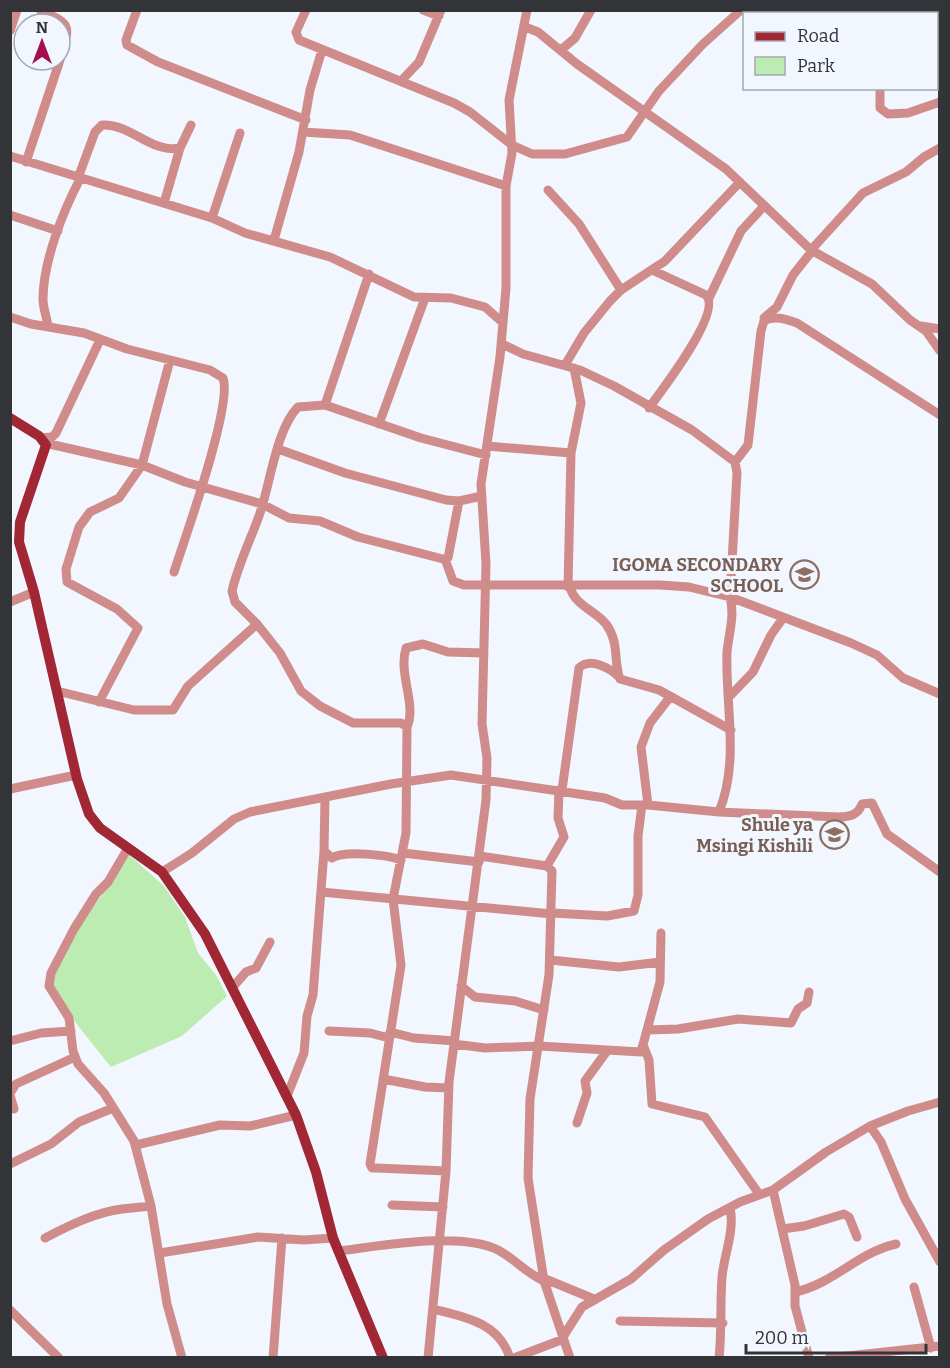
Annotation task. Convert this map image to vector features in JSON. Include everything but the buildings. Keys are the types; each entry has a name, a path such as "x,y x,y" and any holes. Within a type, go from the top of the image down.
{"main road":[{"path":"10,418 43,440 18,533 34,592 76,775 89,814 100,828 162,872 205,934 296,1115 316,1172 333,1238 383,1358"}],"street":[{"path":"10,31 17,10"},
{"path":"138,10 126,40 127,45 158,62 306,120"},
{"path":"306,10 296,36 298,40 402,80 470,112 512,145 541,155 577,152 600,142 627,137 658,91 741,10"},
{"path":"402,80 419,62 440,13 423,10"},
{"path":"428,1358 446,1171 449,1088 479,859 487,779 482,724 486,564 482,496 486,451 502,344 507,275 506,186 512,145 509,100 527,10"},
{"path":"561,50 581,30 591,10"},
{"path":"525,27 538,32 645,112 719,163 812,250 872,284 910,320 921,326 939,329"},
{"path":"274,240 306,120 310,90 322,50"},
{"path":"26,162 56,72"},
{"path":"880,90 880,108 888,114 908,113 939,102"},
{"path":"48,327 44,307 44,288 58,231 95,132 102,125 116,125 156,144 180,148"},
{"path":"164,203 180,148 190,125"},
{"path":"303,132 350,135 506,186"},
{"path":"212,218 240,133"},
{"path":"735,462 748,446 764,321 777,307 793,275 863,193 906,172 939,148"},
{"path":"10,156 212,218 245,233 330,257 400,291 425,298 463,300 490,310 502,322"},
{"path":"619,677 618,655 609,629 604,622 577,601 569,587 571,453 580,403 570,367 595,318 621,290 665,261 740,182"},
{"path":"548,190 579,224 621,290"},
{"path":"649,408 691,347 710,312 709,298 741,231 765,206"},
{"path":"10,215 58,231"},
{"path":"652,270 709,298"},
{"path":"326,405 369,274"},
{"path":"379,424 425,298"},
{"path":"10,317 84,333 100,340 210,370 223,378 226,386 214,443 174,572"},
{"path":"764,321 781,318 797,323 939,415"},
{"path":"921,326 939,351"},
{"path":"43,440 56,433 100,340"},
{"path":"502,344 523,354 570,367 614,386 649,408 692,430 735,462 737,473 730,597 732,616 728,650 731,730 729,779 719,812"},
{"path":"99,702 138,628 117,609 67,582 66,569 75,536 85,518 119,498 142,465 171,360"},
{"path":"407,727 401,723 353,723 320,706 301,691 279,654 257,624 235,602 232,591 278,449 293,413 298,407 326,405 379,424 486,451 571,453"},
{"path":"43,440 142,465 262,504 295,519 320,521 358,537 445,559"},
{"path":"278,449 345,473 459,501 482,496"},
{"path":"459,501 451,549 445,559 450,576 456,583 485,586 569,587 675,585 730,597 867,650 888,663 903,678 939,694"},
{"path":"10,602 34,592"},
{"path":"729,697 753,672 771,635 783,618"},
{"path":"57,691 134,710 174,710 188,686 257,624"},
{"path":"446,1171 370,1166 374,1124 401,965 393,899 406,833 407,727 410,712 404,673 406,648 423,644 448,652 484,654"},
{"path":"547,866 564,837 558,818 560,790 579,668 586,664 609,667 629,683 652,687 731,730"},
{"path":"321,892 552,913 607,916 634,910 638,895 638,836 645,805 641,747 650,723 670,697"},
{"path":"408,771 423,779"},
{"path":"10,789 76,775"},
{"path":"162,872 192,853 234,819 291,802 451,775 605,798 622,806 645,805 719,812 846,817 859,812 862,804 872,803 886,834 939,872"},
{"path":"286,1096 304,1053 321,892 325,797"},
{"path":"128,848 108,882 96,894 74,929 49,979 52,991 64,1007 75,1057 113,1108 136,1146 151,1206 167,1304 182,1358"},
{"path":"324,851 332,858 338,855 368,854 375,857 479,859 547,866 552,871 550,960 530,1108 528,1178 543,1280 570,1358"},
{"path":"329,1032 370,1033 502,1048 539,1046 636,1053 644,1047 660,982 661,933"},
{"path":"232,988 246,972 256,968 270,942"},
{"path":"550,960 620,967 660,962"},
{"path":"461,986 475,997 515,1002 544,1010"},
{"path":"648,1030 678,1029 738,1019 791,1023 798,1009 807,1003 809,992"},
{"path":"10,1041 41,1033 71,1031"},
{"path":"644,1047 648,1054 652,1104 705,1117 759,1194"},
{"path":"577,1123 587,1093 585,1081 607,1051"},
{"path":"14,1109 10,1094 15,1084 75,1057"},
{"path":"383,1079 424,1087 437,1085 449,1088"},
{"path":"433,1309 470,1320 498,1333 503,1338 512,1358 548,1346 564,1336 575,1314 594,1299 631,1280 689,1230 759,1194 773,1190 826,1152 870,1126 939,1102"},
{"path":"10,1164 51,1144 79,1122 113,1108"},
{"path":"136,1146 220,1125 250,1126 296,1115"},
{"path":"870,1126 939,1262"},
{"path":"773,1190 795,1292 795,1306 809,1358"},
{"path":"392,1205 442,1207"},
{"path":"45,1238 63,1228 101,1214 151,1206"},
{"path":"719,1358 723,1323 722,1280 731,1224 730,1208"},
{"path":"782,1229 804,1226 844,1214 849,1217 857,1237"},
{"path":"160,1253 258,1237 333,1238"},
{"path":"273,1358 282,1238"},
{"path":"339,1251 440,1240 482,1244 497,1250 528,1274 594,1299"},
{"path":"795,1292 834,1276 873,1251 897,1244"},
{"path":"829,1358 904,1354 935,1347 914,1287"},
{"path":"10,1310 59,1358"},
{"path":"620,1321 723,1323"}],"green space":[{"path":"125,851 164,886 185,917 198,953 216,975 227,996 182,1036 111,1067 75,1022 49,981 69,936 102,895"}],"place":[{"name":"IGOMA SECONDARY SCHOOL","path":"804,575"},
{"name":"Shule ya Msingi Kishili","path":"834,835"}]}
